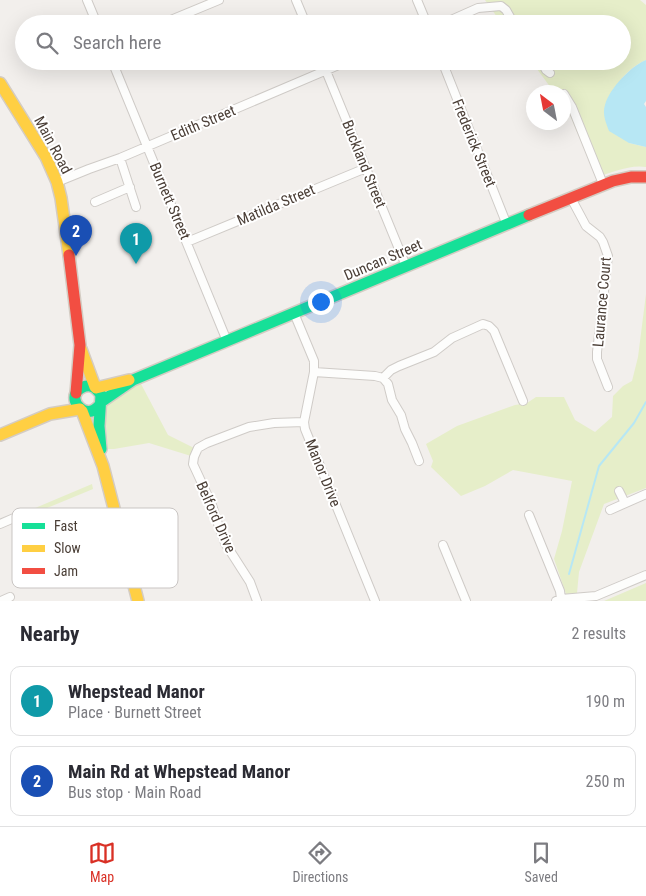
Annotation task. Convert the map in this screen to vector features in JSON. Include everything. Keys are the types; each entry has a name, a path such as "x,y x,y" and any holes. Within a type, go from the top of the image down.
{"street":[{"path":"87,0 93,15"},
{"path":"183,15 219,0"},
{"path":"296,0 302,15"},
{"path":"417,0 423,15"},
{"path":"462,15 478,8 501,6 509,15"},
{"name":"Burnett Street","path":"116,70 228,341"},
{"name":"Edith Street","path":"57,182 120,158 326,70"},
{"name":"Buckland Street","path":"326,70 406,266"},
{"name":"Frederick Street","path":"446,70 507,225"},
{"path":"546,70 550,73"},
{"name":"Main Road","path":"0,83 46,157 57,182 64,212 80,345 76,394"},
{"path":"571,105 603,184"},
{"path":"120,158 136,207"},
{"name":"Matilda Street","path":"187,242 366,168"},
{"name":"Duncan Street","path":"95,388 133,380 603,184 631,177 646,177"},
{"path":"95,202 130,187"},
{"name":"Laurance Court","path":"571,198 586,226 600,237 608,256 597,359 608,387"},
{"name":"Manor Drive","path":"294,314 314,360 314,372 304,422 305,429 375,601"},
{"path":"383,378 391,370 434,352 452,338 483,324 489,326 494,331 524,401"},
{"name":"Main Road","path":"80,345 95,388"},
{"path":"314,372 383,378 388,384 392,400 401,415 419,461"},
{"name":"Duncan Street","path":"100,403 133,380"},
{"path":"0,435 50,414 76,394 83,386 90,386 100,393 99,421 103,466"},
{"path":"76,394 75,403 81,410 103,466 114,508"},
{"path":"50,414 81,410 92,411 97,409 100,403"},
{"name":"Belford Drive","path":"257,601 250,582 225,542 212,505 193,464 194,457 198,448 207,442 249,428 274,423 304,422"},
{"path":"619,491 625,503"},
{"path":"610,510 646,494"},
{"path":"529,515 560,591 559,600 596,596 646,574"},
{"path":"0,524 12,519"},
{"path":"443,545 466,601"},
{"path":"135,588 138,601"},
{"path":"1,601 10,597"}],"green space":[{"path":"485,0 640,0 646,5 646,60 631,69 631,15 496,15"},
{"path":"538,70 630,70 612,91 629,143 646,147 646,167 627,168 596,177 571,118 571,85 549,85"},
{"path":"646,294 646,488 604,504 579,572 577,593 566,594 554,559 572,481 513,470 485,486 461,496 431,467 433,461 426,444 457,426 515,405 527,403 536,397 564,397 575,420 595,432 612,417 613,396 623,386 632,381 638,357"},
{"path":"140,382 168,435 194,448 191,456 149,443 108,449 106,405"},
{"path":"92,484 93,489 47,508 35,508"},
{"path":"646,583 646,601 604,601"}],"water":[{"path":"646,60 646,101 644,104 646,107 646,147 629,143 609,131 604,112 607,99 616,85 640,63"}],"waterway":[{"path":"569,574 599,466 634,423 646,402"}],"traffic: fast":[{"path":"101,402 133,380 529,215"},
{"path":"100,405 95,410 90,411 79,408 75,401 77,391 90,386 95,388 101,395 99,426 101,449"}],"traffic: slow":[{"path":"0,83 46,157 57,182 69,255"},
{"path":"81,349 95,387"},
{"path":"96,388 129,380"},
{"path":"0,435 50,414 80,409"},
{"path":"82,411 103,466 114,508"},
{"path":"135,588 138,601"}],"traffic: jam":[{"path":"529,215 613,181 631,177 646,177"},
{"path":"69,255 80,345 76,393"}],"place":[{"name":"Main Rd at Whepstead Manor","path":"76,256"},
{"name":"Whepstead Manor","path":"136,264"}]}
